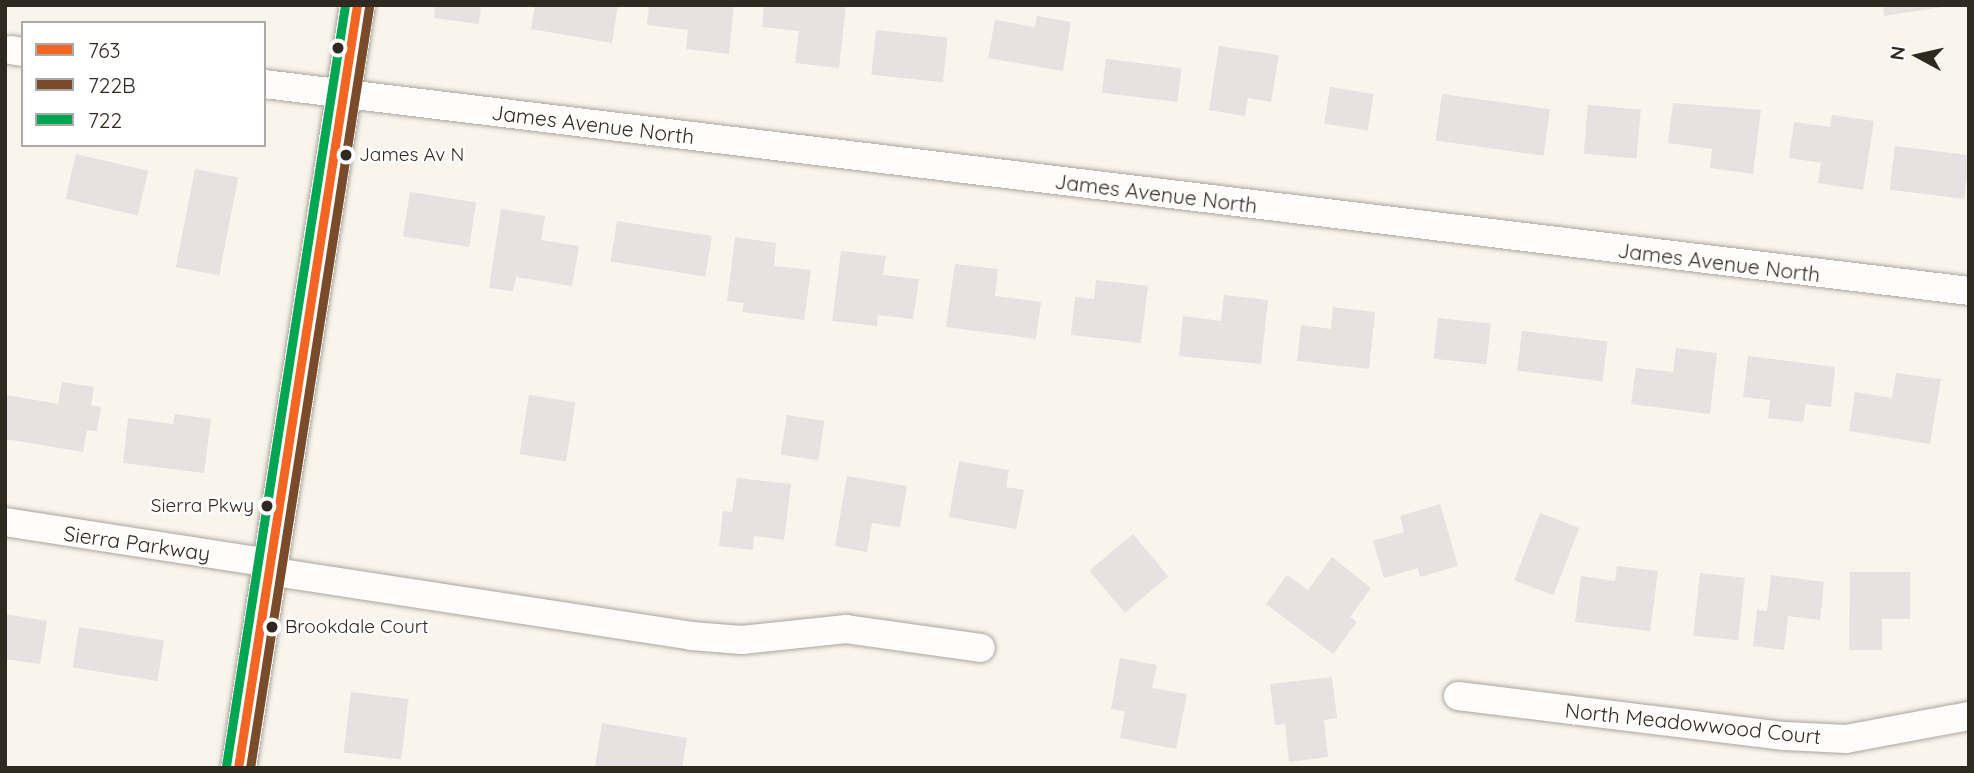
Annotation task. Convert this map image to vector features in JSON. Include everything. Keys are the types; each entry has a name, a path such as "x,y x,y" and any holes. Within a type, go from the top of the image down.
{"street":[{"path":"238,768 357,5"},
{"name":"James Avenue North","path":"266,84 1969,291"},
{"name":"Sierra Parkway","path":"5,522 269,567"},
{"path":"269,567 691,636 742,640 846,629 981,648"},
{"name":"North Meadowwood Court","path":"1458,695 1785,736 1846,739 1969,716"}],"building":[{"path":"435,5 481,5 479,24 434,18"},
{"path":"535,5 618,5 612,43 531,29"},
{"path":"649,5 734,5 729,54 686,49 688,30 647,25"},
{"path":"764,5 846,5 839,68 795,63 799,31 762,27"},
{"path":"1883,5 1941,5 1942,7 1884,16"},
{"path":"1037,16 1071,22 1063,71 988,58 995,20 1035,27"},
{"path":"876,30 948,38 943,82 871,75"},
{"path":"1219,46 1279,55 1271,102 1248,98 1245,116 1209,110"},
{"path":"1106,59 1181,68 1177,102 1102,93"},
{"path":"1330,87 1373,94 1368,130 1324,124"},
{"path":"1442,94 1550,109 1543,156 1435,141"},
{"path":"1673,103 1761,110 1753,174 1710,168 1712,149 1668,143"},
{"path":"1588,105 1641,110 1637,158 1584,154"},
{"path":"1832,115 1874,121 1863,190 1818,183 1821,163 1789,158 1794,122 1830,127"},
{"path":"1895,146 1969,155 1964,199 1890,190"},
{"path":"76,154 148,171 138,215 66,199"},
{"path":"195,169 238,177 219,276 176,267"},
{"path":"410,192 476,202 469,247 403,236"},
{"path":"501,209 545,216 541,240 579,246 572,286 516,277 513,291 489,288"},
{"path":"617,221 712,236 705,277 611,261"},
{"path":"735,237 776,243 774,266 811,270 804,320 742,312 744,303 727,301"},
{"path":"841,251 886,256 883,275 919,279 913,319 878,315 877,326 832,321"},
{"path":"955,264 998,269 995,296 1041,302 1036,339 946,327"},
{"path":"1096,280 1148,286 1141,343 1071,335 1075,297 1094,299"},
{"path":"1224,295 1268,300 1261,364 1179,356 1183,316 1221,321"},
{"path":"1333,307 1375,312 1369,369 1297,361 1301,325 1331,329"},
{"path":"1438,318 1491,324 1486,364 1434,359"},
{"path":"1522,331 1607,341 1602,381 1517,371"},
{"path":"1676,348 1717,353 1710,414 1631,404 1636,368 1673,372"},
{"path":"1748,356 1835,367 1831,407 1806,404 1803,422 1768,418 1770,400 1743,397"},
{"path":"1896,373 1941,379 1930,444 1849,431 1855,392 1892,398"},
{"path":"62,382 94,387 91,405 101,407 97,431 87,430 83,452 5,439 7,395 58,404"},
{"path":"529,395 575,402 566,462 520,454"},
{"path":"175,414 211,419 204,473 123,463 128,418 173,424"},
{"path":"787,415 825,421 818,460 781,455"},
{"path":"959,461 1009,470 1006,487 1024,490 1016,529 949,517"},
{"path":"847,476 907,486 900,527 872,523 867,552 835,546"},
{"path":"737,478 791,484 784,540 754,536 753,550 719,546 723,511 732,512"},
{"path":"1440,504 1458,566 1420,577 1418,568 1384,578 1373,541 1404,532 1400,516"},
{"path":"1540,513 1579,528 1553,595 1514,580"},
{"path":"1133,534 1168,576 1125,613 1089,571"},
{"path":"1332,557 1371,588 1350,617 1357,622 1333,654 1266,604 1287,575 1308,590"},
{"path":"1617,566 1658,571 1650,631 1575,622 1581,576 1615,581"},
{"path":"1850,572 1910,572 1910,619 1882,619 1882,650 1849,650"},
{"path":"1700,573 1745,578 1738,640 1693,636"},
{"path":"1771,575 1824,582 1820,620 1788,616 1784,650 1753,646 1757,610 1767,611"},
{"path":"5,614 47,621 40,664 5,659"},
{"path":"79,627 164,640 158,681 73,667"},
{"path":"1120,658 1157,665 1152,688 1187,694 1176,749 1120,738 1125,711 1111,709"},
{"path":"1332,677 1337,718 1324,720 1328,757 1289,762 1285,724 1275,725 1270,684"},
{"path":"351,692 409,699 401,760 344,753"},
{"path":"602,723 687,738 682,768 595,768"}],"transit line":[{"name":"722","path":"226,766 345,5"},
{"name":"763","path":"238,768 357,5"},
{"name":"722B","path":"250,768 369,7"}],"place":[{"name":"James Av N","path":"346,155"},
{"name":"Sierra Pkwy","path":"267,506"},
{"name":"Brookdale Court","path":"272,627"}]}
